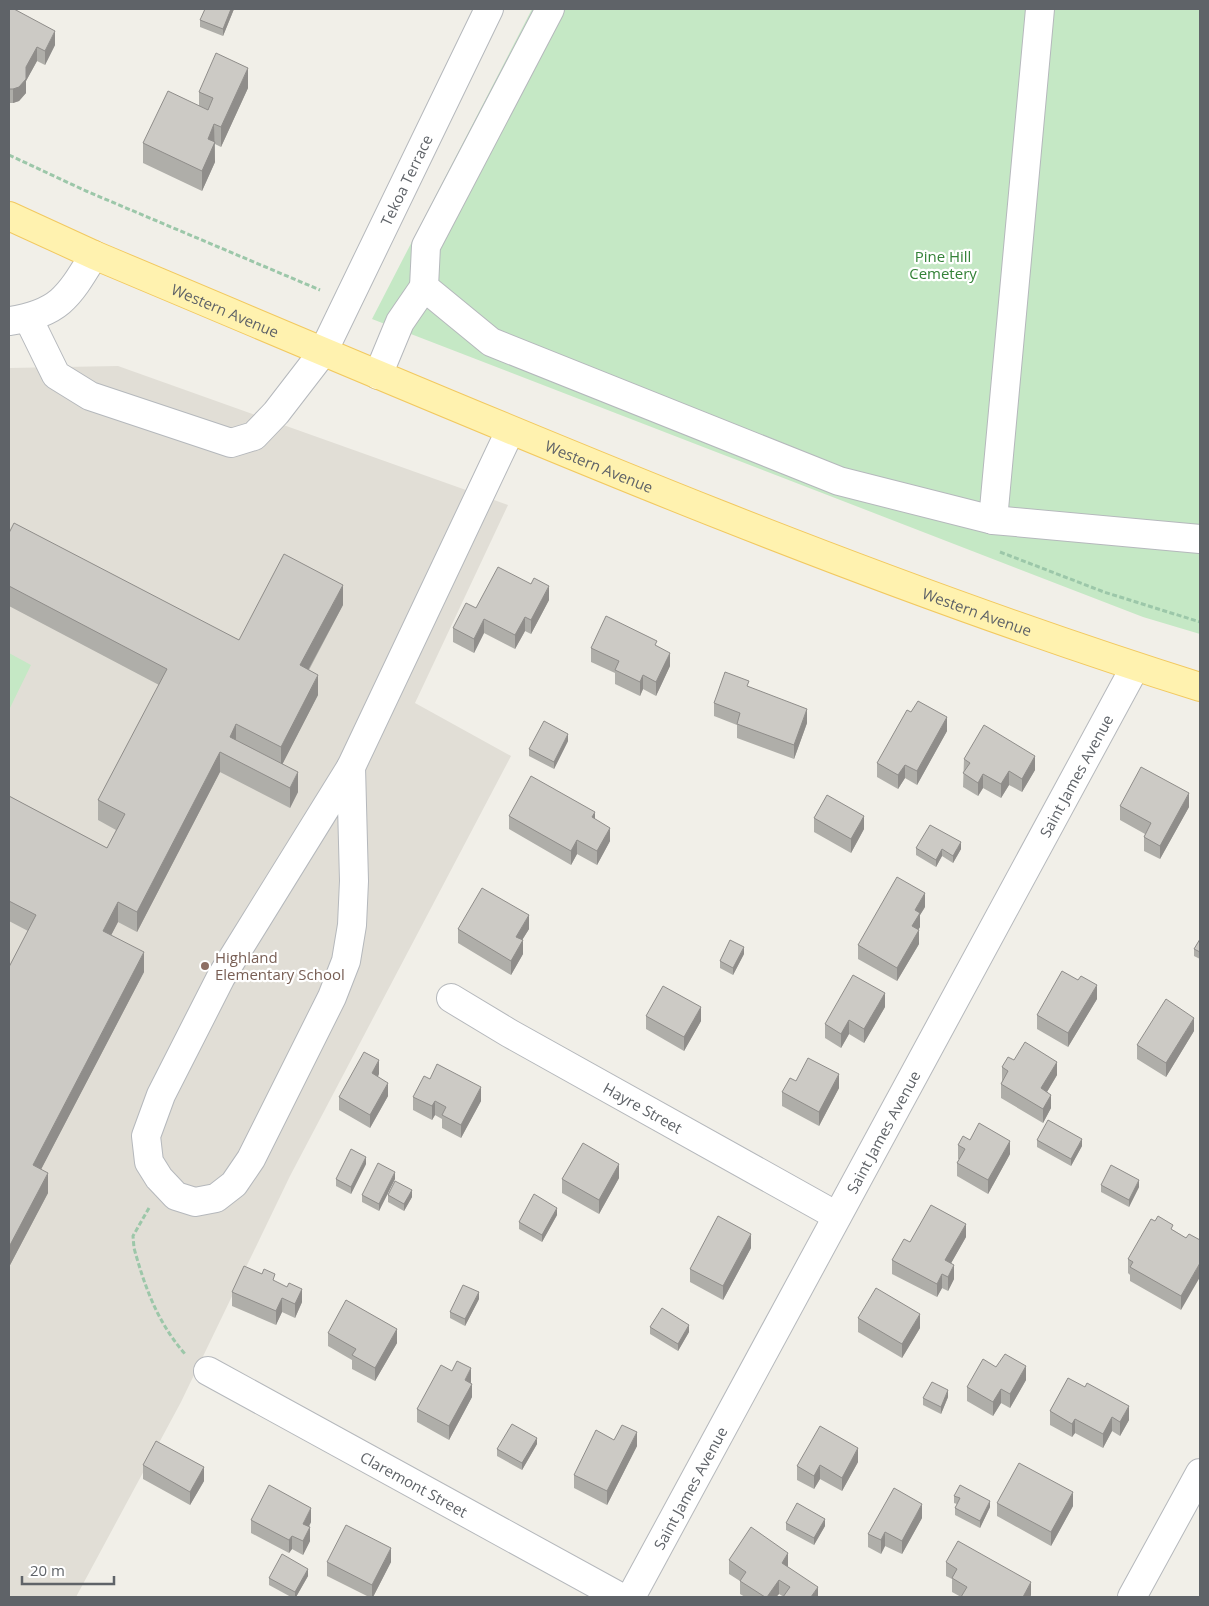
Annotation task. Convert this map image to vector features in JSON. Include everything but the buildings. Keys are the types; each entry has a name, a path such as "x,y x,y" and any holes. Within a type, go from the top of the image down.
{"main road":[{"name":"Western Avenue","path":"9,216 94,255 510,431 817,554 1135,667 1200,687"}],"street":[{"name":"Tekoa Terrace","path":"18,320 56,374 90,396 231,443 254,436 276,413 323,352 489,9"},
{"path":"378,375 400,322 424,287 426,246 550,9"},
{"path":"993,520 1040,9"},
{"path":"18,320 55,308 74,288 94,255"},
{"path":"424,287 491,342 839,481 993,520 1200,539"},
{"path":"351,767 354,881 352,925 346,961 332,997 251,1159 234,1184 216,1198 195,1202 176,1196 163,1183 149,1162 146,1136 162,1095 221,977 351,767 510,431"},
{"name":"Saint James Avenue","path":"631,1597 1135,667"},
{"name":"Hayre Street","path":"450,998 837,1216"},
{"name":"Claremont Street","path":"208,1371 620,1597"},
{"path":"1132,1597 1200,1473"}],"path":[{"path":"163,1183 133,1236 134,1248 156,1314 169,1335 185,1354 208,1371"}],"shaded area":[{"name":"Highland Elementary School","path":"118,366 508,505 415,703 511,756 290,1176 181,1402 76,1597 9,1597 9,368"}],"green space":[{"name":"Pine Hill Cemetery","path":"532,9 1200,9 1200,634 1143,617 372,319"},
{"path":"9,653 31,665 9,710"}],"place":[{"name":"Highland Elementary School","path":"205,966"}]}
